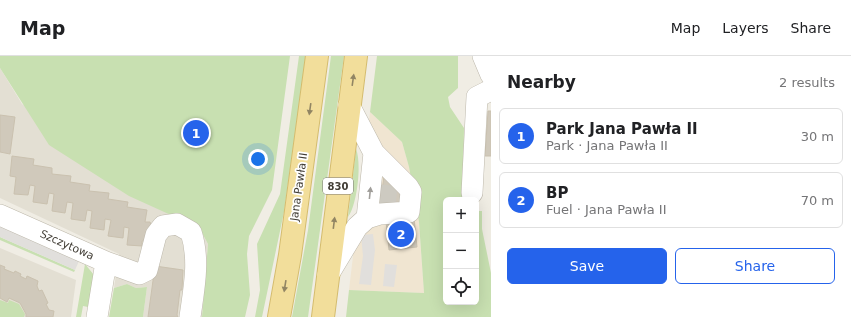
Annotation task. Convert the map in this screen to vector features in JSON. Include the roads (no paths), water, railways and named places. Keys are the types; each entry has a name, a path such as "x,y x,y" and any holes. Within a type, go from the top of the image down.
{"main road":[{"name":"Jana Pawła II","path":"279,317 290,255 317,56"},
{"name":"830","path":"322,317 356,56"}],"street":[{"path":"484,56 491,75"},
{"path":"472,193 477,97 491,90"},
{"path":"349,106 374,154 389,197"},
{"path":"374,154 389,197"},
{"path":"327,276 355,230 389,197"},
{"name":"Szczytowa","path":"0,215 106,262 97,317"},
{"path":"106,262 139,274 147,270 156,235 163,226 177,224 191,232 196,247 197,263 190,317"}],"tunnel":[{"path":"385,206 388,176"}],"place":[{"name":"Park Jana Pawła II","path":"196,133"},
{"name":"BP","path":"401,234"}]}
